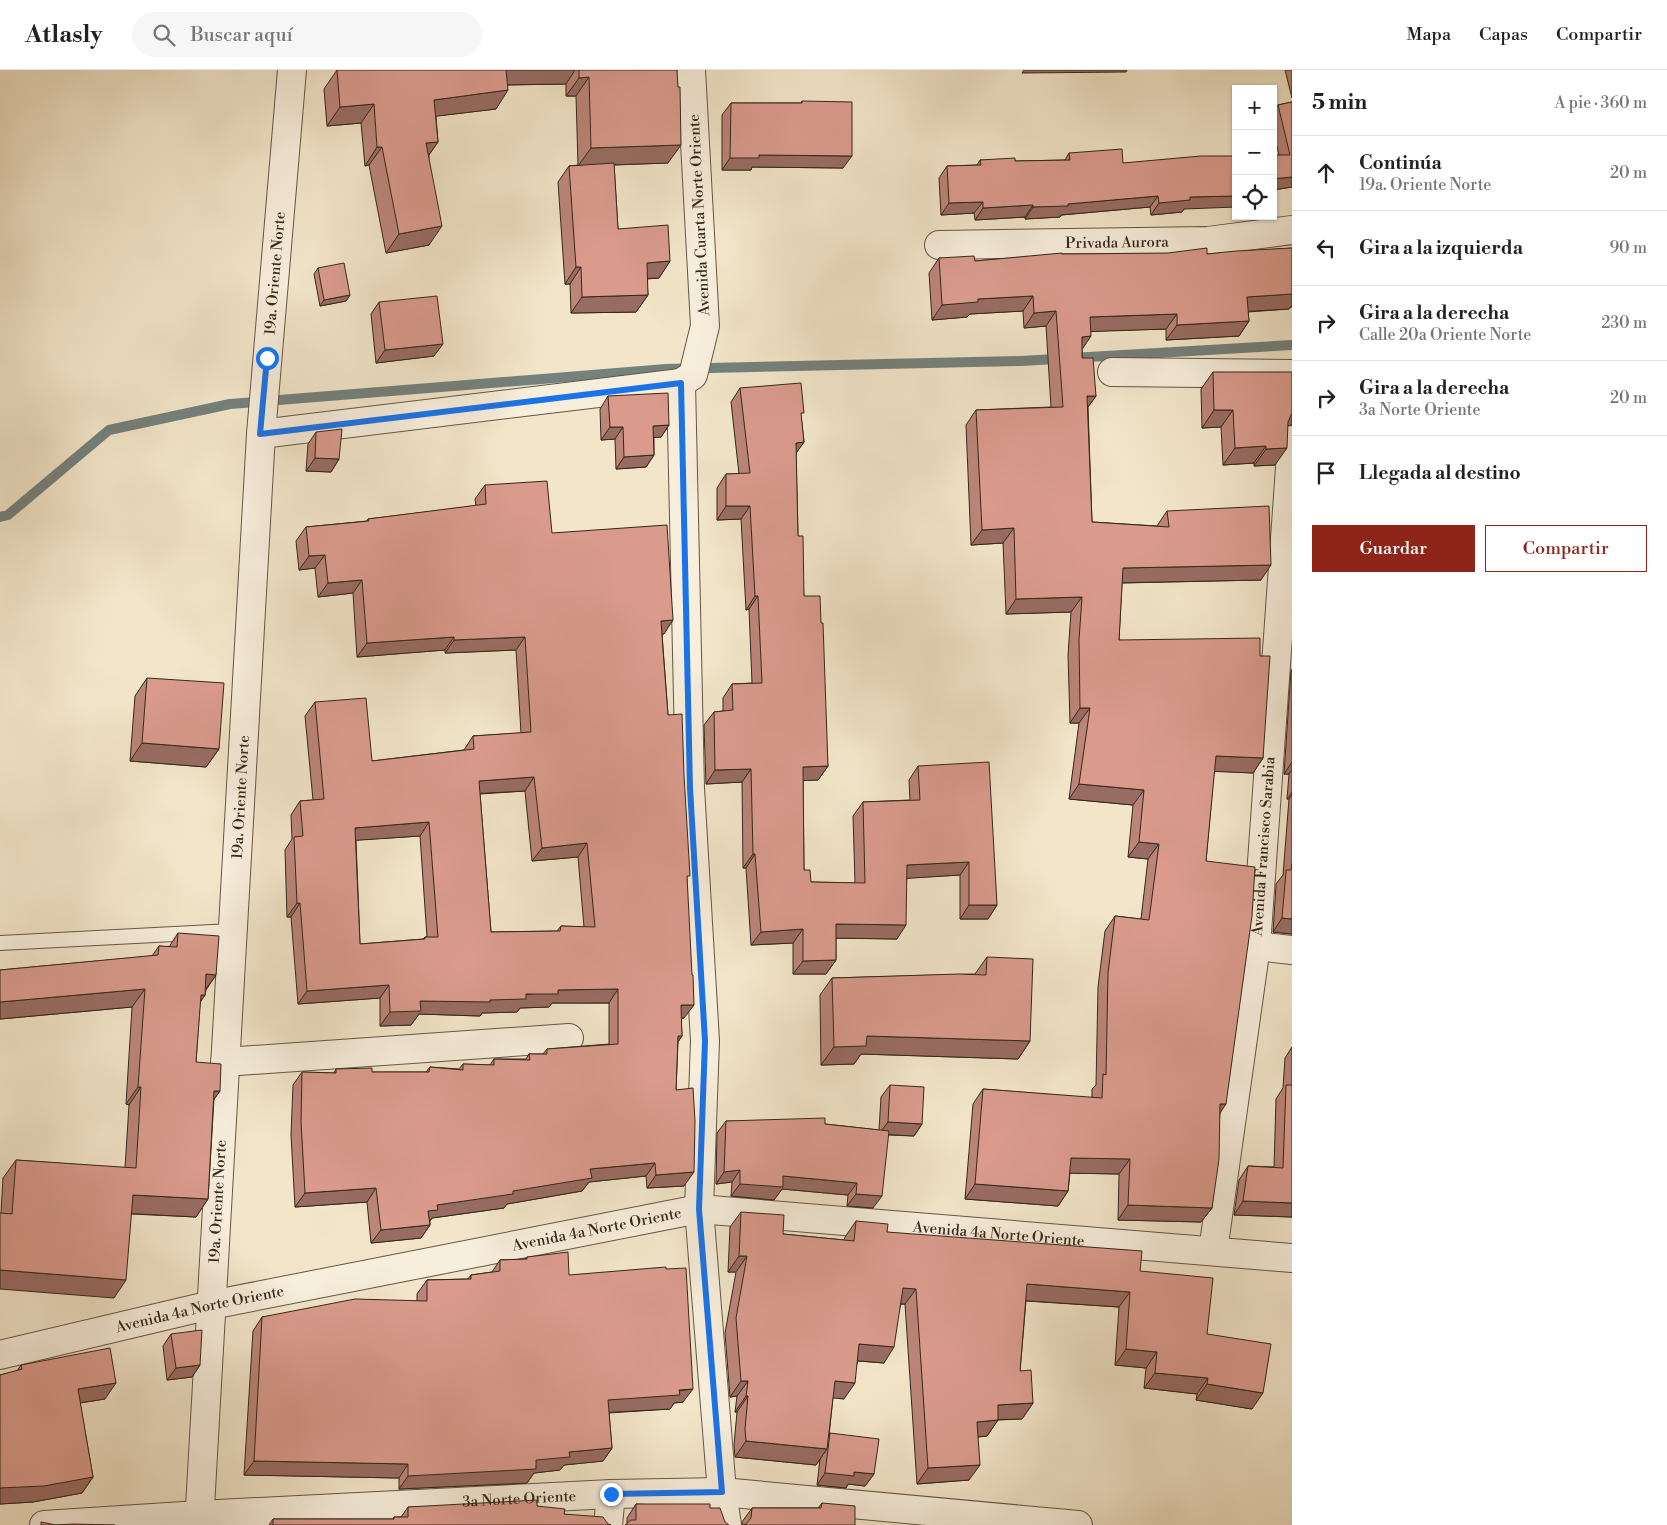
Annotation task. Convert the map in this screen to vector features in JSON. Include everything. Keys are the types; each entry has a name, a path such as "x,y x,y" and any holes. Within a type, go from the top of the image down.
{"street":[{"name":"19a. Oriente Norte","path":"199,1520 261,423 292,70"},
{"name":"Avenida Cuarta Norte Oriente","path":"691,70 705,326 687,379 690,788 705,1041 699,1209 722,1492 727,1525"},
{"name":"Privada Aurora","path":"939,245 1208,241 1292,230"},
{"path":"1112,372 1292,374"},
{"path":"261,423 687,379"},
{"name":"Avenida Francisco Sarabia","path":"1213,1251 1256,946 1292,440"},
{"path":"1256,946 1292,950"},
{"path":"225,1062 568,1038"},
{"name":"Avenida 4a Norte Oriente","path":"0,1355 211,1305 699,1209 1292,1258"},
{"name":"3a Norte Oriente","path":"199,1520 611,1494 722,1492 1078,1525"},
{"path":"608,1525 611,1494"},
{"path":"44,1525 199,1520"}],"lane":[{"path":"0,943 232,931"}],"building":[{"path":"337,70 506,70 508,90 434,100 438,142 426,143 442,226 399,234 382,147 377,147 374,104 340,107"},
{"path":"579,70 677,70 678,87 680,87 681,145 591,148 589,77 579,78"},
{"path":"802,101 852,102 852,156 759,155 759,158 730,158 731,103 802,103"},
{"path":"1292,102 1292,177 1277,179 1277,155 1290,155 1278,105"},
{"path":"1122,149 1123,163 1201,156 1232,156 1232,196 1190,197 1190,200 1159,203 1158,196 1068,204 1068,206 1033,207 1033,205 983,208 983,202 949,203 947,166 981,165 980,160 1015,158 1015,161 1070,160 1069,153"},
{"path":"614,163 618,229 668,225 670,261 647,263 648,295 582,297 581,267 576,267 569,166"},
{"path":"1207,248 1207,254 1292,248 1292,294 1247,297 1249,321 1177,325 1177,314 1090,317 1091,336 1082,337 1082,358 1093,358 1096,396 1087,396 1092,522 1169,527 1167,511 1269,506 1271,565 1123,568 1119,640 1260,638 1260,656 1270,656 1263,758 1216,756 1206,861 1255,867 1252,916 1226,1104 1220,1104 1219,1159 1212,1208 1128,1205 1130,1159 1071,1158 1068,1191 975,1184 983,1089 1102,1098 1103,1074 1106,1075 1108,973 1115,916 1149,920 1159,844 1139,842 1144,790 1079,784 1090,708 1080,708 1079,640 1082,597 1016,599 1014,528 982,530 976,410 1063,407 1056,311 1034,313 1033,296 978,299 978,302 942,305 939,258 974,256 975,261 1062,253 1168,253"},
{"path":"344,263 350,295 324,300 318,268"},
{"path":"437,296 443,344 385,350 379,302"},
{"path":"1213,372 1292,372 1292,413 1288,422 1287,448 1266,449 1266,446 1235,448 1233,410 1214,410"},
{"path":"801,383 804,413 801,413 804,442 796,443 798,536 803,536 804,596 820,596 821,623 823,623 828,766 803,767 804,870 810,870 811,882 865,883 863,802 920,800 918,766 989,762 997,905 969,905 969,862 907,865 906,925 836,924 836,960 803,961 803,929 761,932 755,854 753,854 751,769 715,770 714,712 733,710 732,684 762,683 758,596 755,596 750,506 726,506 726,474 750,473 740,388"},
{"path":"668,393 669,425 653,426 654,455 624,457 623,427 610,427 608,396"},
{"path":"342,429 339,459 315,458 316,432"},
{"path":"547,481 552,533 667,525 673,620 661,621 668,715 682,714 690,876 687,876 694,1005 681,1005 682,1036 678,1036 676,1090 693,1088 695,1121 694,1172 656,1175 655,1163 590,1169 592,1178 513,1191 513,1194 437,1205 438,1210 428,1211 430,1225 381,1230 376,1188 305,1193 301,1122 302,1072 336,1073 336,1069 372,1068 372,1072 429,1072 430,1067 463,1070 463,1064 494,1065 494,1059 530,1060 529,1054 547,1054 547,1049 618,1044 618,989 558,990 558,994 526,994 526,999 490,1000 490,1002 420,1001 421,1011 390,1012 389,985 307,991 300,903 297,903 294,837 303,836 300,801 324,799 315,702 366,698 372,761 474,749 473,736 531,732 525,637 454,640 454,637 367,643 362,580 328,583 325,555 309,556 306,527 369,521 368,519 486,504 485,485","holes":["534,777 542,848 587,843 595,927 561,926 560,931 491,932 479,781","429,822 438,937 360,944 355,828"]},
{"path":"147,678 224,683 219,749 142,743"},
{"path":"1292,863 1292,919 1282,918 1286,870 1291,870"},
{"path":"178,933 219,936 216,975 206,974 205,995 201,995 196,1062 221,1064 220,1091 214,1091 208,1199 133,1195 126,1280 0,1270 0,1213 12,1214 16,1160 136,1168 141,1087 138,1087 145,989 0,1002 0,970 158,955 159,946 177,947"},
{"path":"987,957 1033,959 1030,1041 867,1036 866,1046 834,1047 832,978 959,974 986,975"},
{"path":"890,1085 924,1087 922,1124 888,1122"},
{"path":"1286,1085 1292,1085 1292,1203 1243,1201 1248,1166 1283,1168"},
{"path":"825,1118 825,1124 889,1131 882,1196 856,1194 857,1183 783,1176 783,1187 740,1184 740,1170 724,1172 726,1121"},
{"path":"741,1212 784,1215 783,1234 854,1241 856,1221 888,1224 887,1232 1142,1251 1140,1271 1213,1278 1207,1334 1271,1344 1263,1393 1207,1384 1208,1378 1155,1373 1157,1352 1126,1349 1130,1292 1027,1284 1020,1371 1031,1370 1033,1403 998,1405 998,1420 977,1422 980,1465 928,1468 916,1289 903,1288 894,1347 859,1344 855,1383 835,1381 827,1449 746,1441 748,1381 741,1381 736,1318 747,1256 739,1256"},
{"path":"568,1252 569,1275 666,1267 666,1269 686,1268 693,1389 679,1390 680,1395 608,1400 612,1448 569,1452 570,1457 536,1460 536,1469 408,1476 408,1464 254,1461 262,1317 355,1299 427,1301 427,1280 471,1279 471,1275 500,1271 500,1260 527,1259 527,1257"},
{"path":"202,1330 200,1365 176,1368 171,1334"},
{"path":"110,1348 116,1383 78,1389 93,1477 44,1486 0,1488 0,1375 22,1369 21,1365"},
{"path":"830,1433 879,1439 874,1474 854,1472 854,1476 825,1473"},
{"path":"537,1500 537,1506 565,1509 564,1514 603,1517 611,1525 273,1525 273,1519 394,1519 394,1517 408,1517 408,1507"},
{"path":"822,1503 855,1506 855,1525 743,1525 751,1518 752,1508 821,1508"},
{"path":"636,1504 710,1504 710,1508 720,1508 725,1522 729,1525 625,1525 631,1520 636,1520"},
{"path":"41,1522 56,1525 41,1525"},
{"path":"73,1524 115,1525 56,1525"}],"waterway":[{"path":"0,517 8,515 109,430 230,404 666,369 1021,361 1292,345"}],"route":[{"path":"267,358 260,434 681,383 690,788 705,1041 699,1209 722,1492 611,1494"}]}
